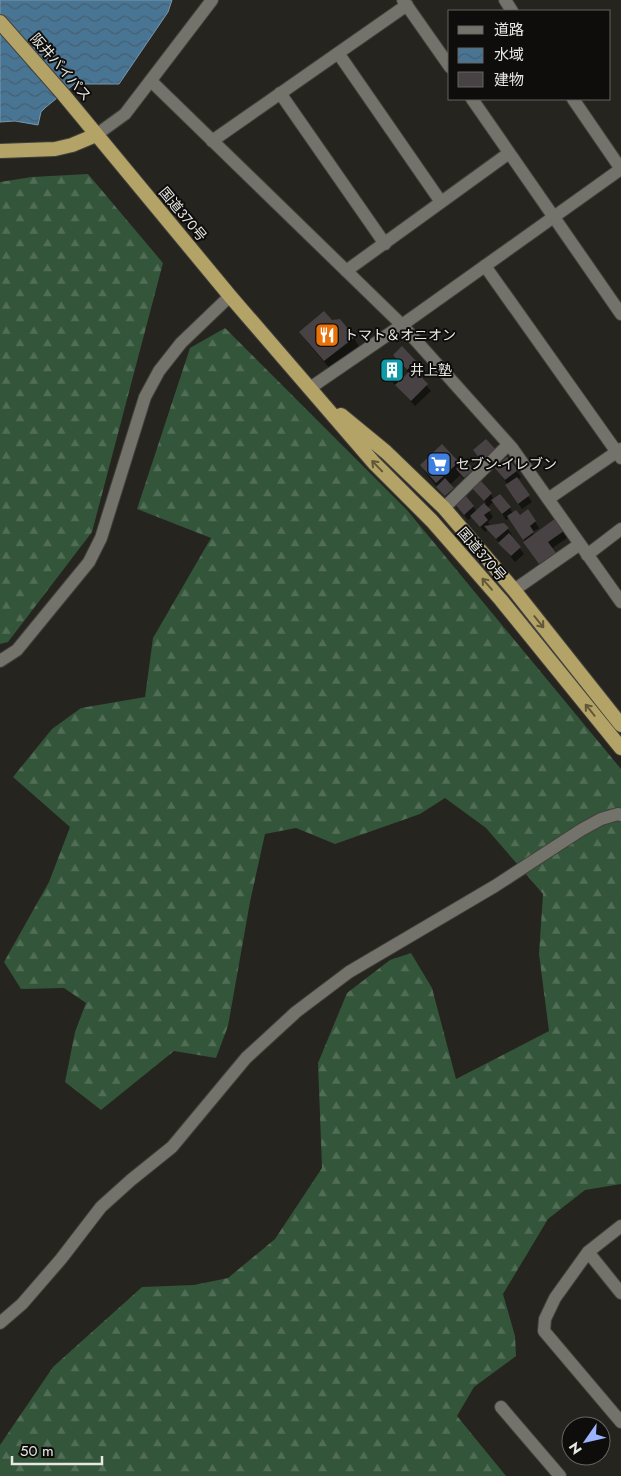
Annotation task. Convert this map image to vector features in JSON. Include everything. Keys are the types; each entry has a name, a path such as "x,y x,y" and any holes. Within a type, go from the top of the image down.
{"highway":[{"name":"阪井バイパス","path":"0,22 96,134"},
{"path":"0,151 55,149 72,145 96,134"},
{"name":"国道370号","path":"96,134 230,296 374,463 432,521 501,600 621,748"},
{"name":"国道370号","path":"310,388 386,452 444,508 514,590 621,725"}],"street":[{"path":"96,134 125,114 212,0"},
{"path":"212,141 338,53 405,2 446,54"},
{"path":"338,53 442,202"},
{"path":"151,81 402,325 508,445 621,602"},
{"path":"280,93 384,244"},
{"path":"473,100 621,314"},
{"path":"310,388 621,169 574,100"},
{"path":"346,271 509,153"},
{"path":"485,266 619,453 548,499"},
{"path":"0,661 17,650 89,562 102,538 145,397 159,371 181,342 230,296"},
{"path":"444,508 508,445"},
{"path":"514,590 621,529"},
{"path":"0,1323 22,1304 61,1260 101,1207 172,1147 246,1058 296,1012 349,972 495,886 581,830 601,819 618,814 621,815"},
{"path":"621,1226 588,1252 554,1298 545,1319 544,1331 621,1422"},
{"path":"588,1252 621,1293"},
{"path":"501,1407 560,1476"}],"green space":[{"path":"88,174 163,263 92,532 8,642 0,644 0,182 32,177"},
{"path":"225,328 407,510 621,769 621,1184 585,1190 548,1219 503,1294 515,1336 516,1356 474,1387 457,1416 506,1476 0,1476 0,1445 53,1367 142,1287 194,1285 228,1278 275,1239 322,1168 318,1063 347,993 390,960 411,953 432,988 456,1079 549,1031 539,954 543,894 486,828 445,798 420,814 335,844 296,828 265,834 250,902 228,1026 216,1058 174,1051 101,1110 65,1082 75,1032 86,1003 64,988 21,989 4,962 49,882 70,827 13,777 52,729 81,708 145,697 153,638 211,538 137,509 190,348"}],"water":[{"path":"0,0 172,0 168,12 119,84 81,84 78,81 41,112 38,125 15,121 0,122"}],"building":[{"name":"トマト＆オニオン","path":"324,311 332,320 340,319 355,337 324,361 299,332"},
{"path":"402,346 416,361 407,370 393,355"},
{"name":"井上塾","path":"391,359 404,372 393,382 381,369"},
{"path":"413,368 428,384 411,401 395,385"},
{"path":"486,439 498,452 484,464 473,450"},
{"name":"セブン-イレブン","path":"442,444 459,462 436,483 420,465"},
{"path":"507,457 518,470 505,480 494,467"},
{"path":"465,460 474,469 464,478 456,469"},
{"path":"517,477 530,495 518,504 505,485"},
{"path":"445,478 454,488 445,496 436,487"},
{"path":"480,480 492,493 484,501 471,487"},
{"path":"500,494 511,507 502,514 491,500"},
{"path":"466,496 474,506 464,515 455,504"},
{"path":"484,503 491,510 484,515 488,520 480,527 470,516"},
{"path":"528,509 536,521 530,526 534,532 523,540 507,516 516,510 520,515"},
{"path":"556,518 564,531 548,542 556,553 539,564 523,542"},
{"path":"504,523 509,528 496,539 484,526"},
{"path":"509,533 521,547 511,556 498,543"}],"place":[{"name":"トマト＆オニオン","path":"327,335"},
{"name":"井上塾","path":"392,370"},
{"name":"セブン-イレブン","path":"439,464"}]}
